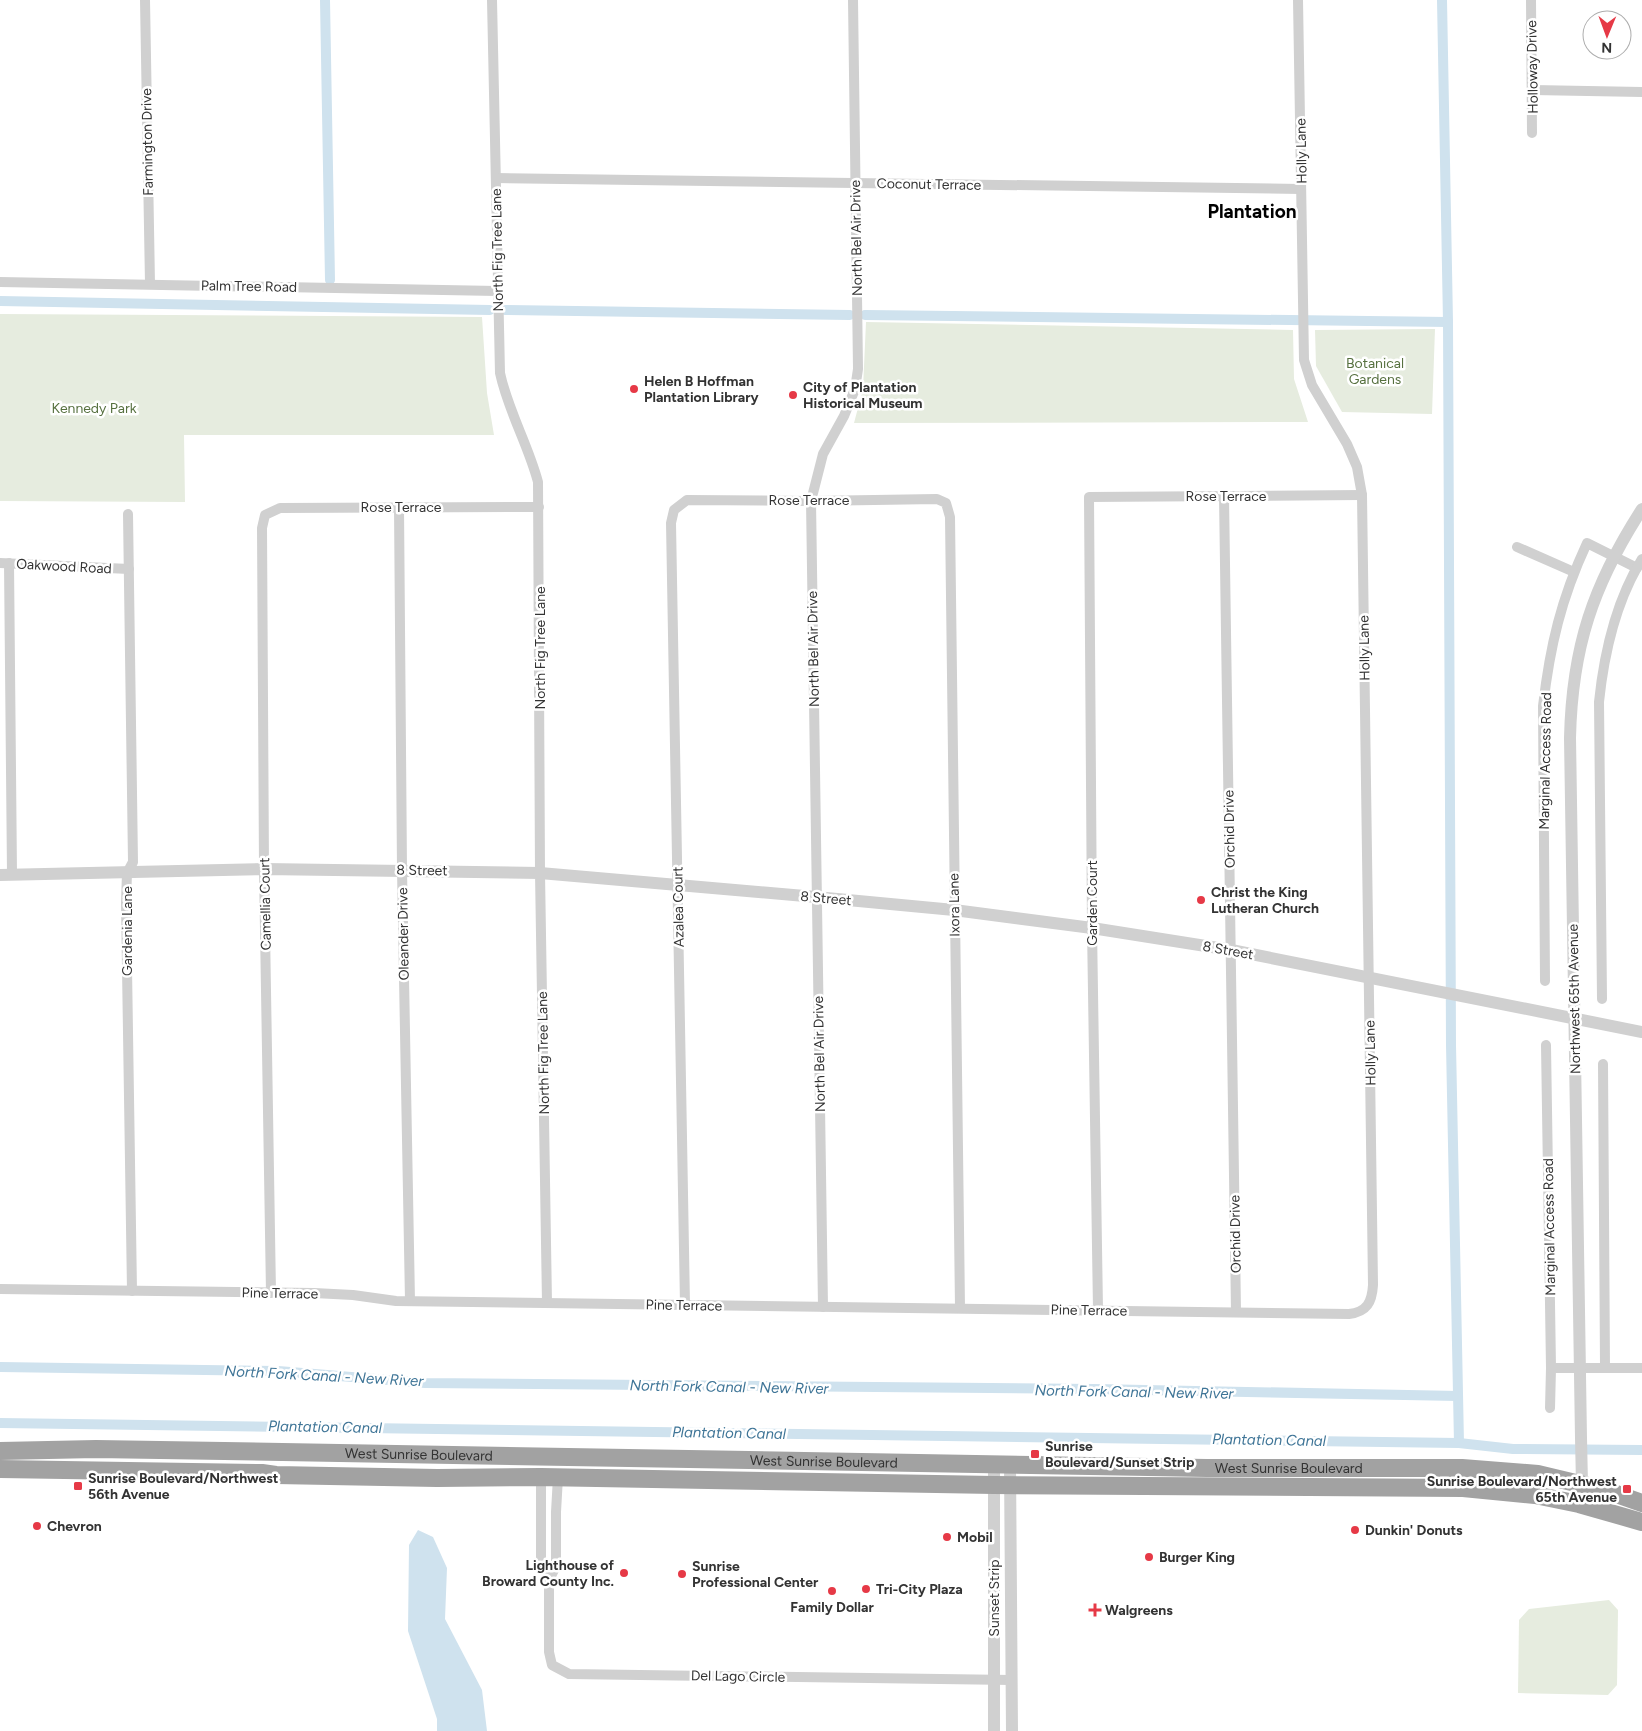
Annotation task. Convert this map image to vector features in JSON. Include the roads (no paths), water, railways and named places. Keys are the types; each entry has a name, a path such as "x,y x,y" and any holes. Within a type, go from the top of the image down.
{"highway":[{"name":"West Sunrise Boulevard","path":"0,1451 96,1449 735,1458 1207,1468 1462,1468 1538,1474 1582,1484 1642,1504"},
{"path":"262,1473 274,1465 294,1465 332,1452"},
{"path":"436,1478 455,1469 526,1470 538,1456"},
{"path":"549,1477 556,1467 708,1468 735,1458"},
{"name":"West Sunrise Boulevard","path":"0,1469 436,1478 549,1477 1002,1485 1462,1488 1536,1495 1579,1504 1642,1522"}],"street":[{"name":"Farmington Drive","path":"145,0 150,284"},
{"name":"North Fig Tree Lane","path":"492,0 500,373 504,395 532,457 538,482 540,873 547,1303"},
{"name":"North Bel Air Drive","path":"823,1307 811,501 823,454 852,398 858,369 853,0"},
{"name":"Holly Lane","path":"1298,0 1304,360 1312,385 1357,466 1362,495 1373,1286 1372,1296 1367,1307"},
{"name":"Holloway Drive","path":"1531,0 1532,133"},
{"path":"1533,90 1642,92"},
{"name":"Coconut Terrace","path":"496,178 1302,189"},
{"name":"Palm Tree Road","path":"0,282 498,291"},
{"name":"Rose Terrace","path":"1090,497 1362,495"},
{"name":"Orchid Drive","path":"1224,496 1236,1312"},
{"name":"Garden Court","path":"1090,497 1092,928 1098,1310"},
{"name":"Rose Terrace","path":"674,510 686,500 811,501 937,498 946,503"},
{"name":"Ixora Lane","path":"946,503 950,517 960,1308"},
{"name":"Oleander Drive","path":"399,507 402,870 410,1301"},
{"name":"Rose Terrace","path":"265,515 280,508 539,507"},
{"name":"Northwest 65th Avenue","path":"1579,1504 1582,1484 1570,738 1572,689 1580,644 1600,584 1642,508"},
{"name":"Azalea Court","path":"674,510 671,523 685,1305"},
{"name":"Gardenia Lane","path":"128,514 134,862 127,873 132,1291"},
{"name":"Camellia Court","path":"265,515 262,528 264,868 271,1292"},
{"name":"Marginal Access Road","path":"1544,981 1543,706 1548,666 1563,602 1587,544 1614,556 1639,563 1618,615 1611,639 1604,666 1599,702 1602,998"},
{"path":"1517,547 1574,572"},
{"path":"4,563 6,875"},
{"name":"Oakwood Road","path":"4,563 129,569"},
{"name":"8 Street","path":"6,875 264,868 540,873 954,910 1092,928 1231,950 1574,1020 1642,1032"},
{"name":"Marginal Access Road","path":"1546,1045 1550,1408"},
{"path":"1604,1064 1605,1368"},
{"name":"Pine Terrace","path":"0,1289 271,1292 339,1294 382,1300 410,1301 1350,1314 1362,1312 1367,1307"},
{"path":"1551,1368 1642,1368"},
{"name":"Sunset Strip","path":"994,1731 994,1680 1002,1465"},
{"name":"Del Lago Circle","path":"549,1477 541,1566 549,1580"},
{"name":"Del Lago Circle","path":"549,1477 556,1512 556,1566 549,1580 549,1652 552,1665 570,1674 1012,1680"},
{"name":"Sunset Strip","path":"1002,1485 1012,1680 1012,1731"}],"water":[{"path":"418,1530 433,1537 447,1568 445,1619 482,1690 487,1731 437,1731 437,1719 408,1631 409,1545"}],"waterway":[{"path":"325,0 330,280"},
{"path":"1442,0 1448,322 1451,1045 1459,1443"},
{"path":"0,301 490,310"},
{"path":"505,310 850,315"},
{"path":"865,315 1448,322"},
{"name":"North Fork Canal - New River","path":"0,1367 278,1371 425,1383 1095,1389 1458,1396"},
{"name":"Plantation Canal","path":"0,1423 1459,1443 1513,1449 1642,1450"}],"place":[{"name":"Helen B Hoffman Plantation Library","path":"634,389"},
{"name":"City of Plantation Historical Museum","path":"793,395"},
{"name":"Christ the King Lutheran Church","path":"1201,900"},
{"name":"Sunrise Boulevard/Sunset Strip","path":"1035,1454"},
{"name":"Sunrise Boulevard/Northwest 56th Avenue","path":"78,1486"},
{"name":"Sunrise Boulevard/Northwest 65th Avenue","path":"1627,1489"},
{"name":"Chevron","path":"37,1526"},
{"name":"Dunkin' Donuts","path":"1355,1530"},
{"name":"Mobil","path":"947,1537"},
{"name":"Burger King","path":"1149,1557"},
{"name":"Lighthouse of Broward County Inc.","path":"624,1573"},
{"name":"Sunrise Professional Center","path":"682,1574"},
{"name":"Tri-City Plaza","path":"866,1589"},
{"name":"Family Dollar","path":"832,1591"},
{"name":"Walgreens","path":"1095,1610"}],"district":[{"name":"Plantation","path":"1252,211"}],"park label":[{"name":"Botanical Gardens","path":"1375,372"},
{"name":"Kennedy Park","path":"94,408"}]}
